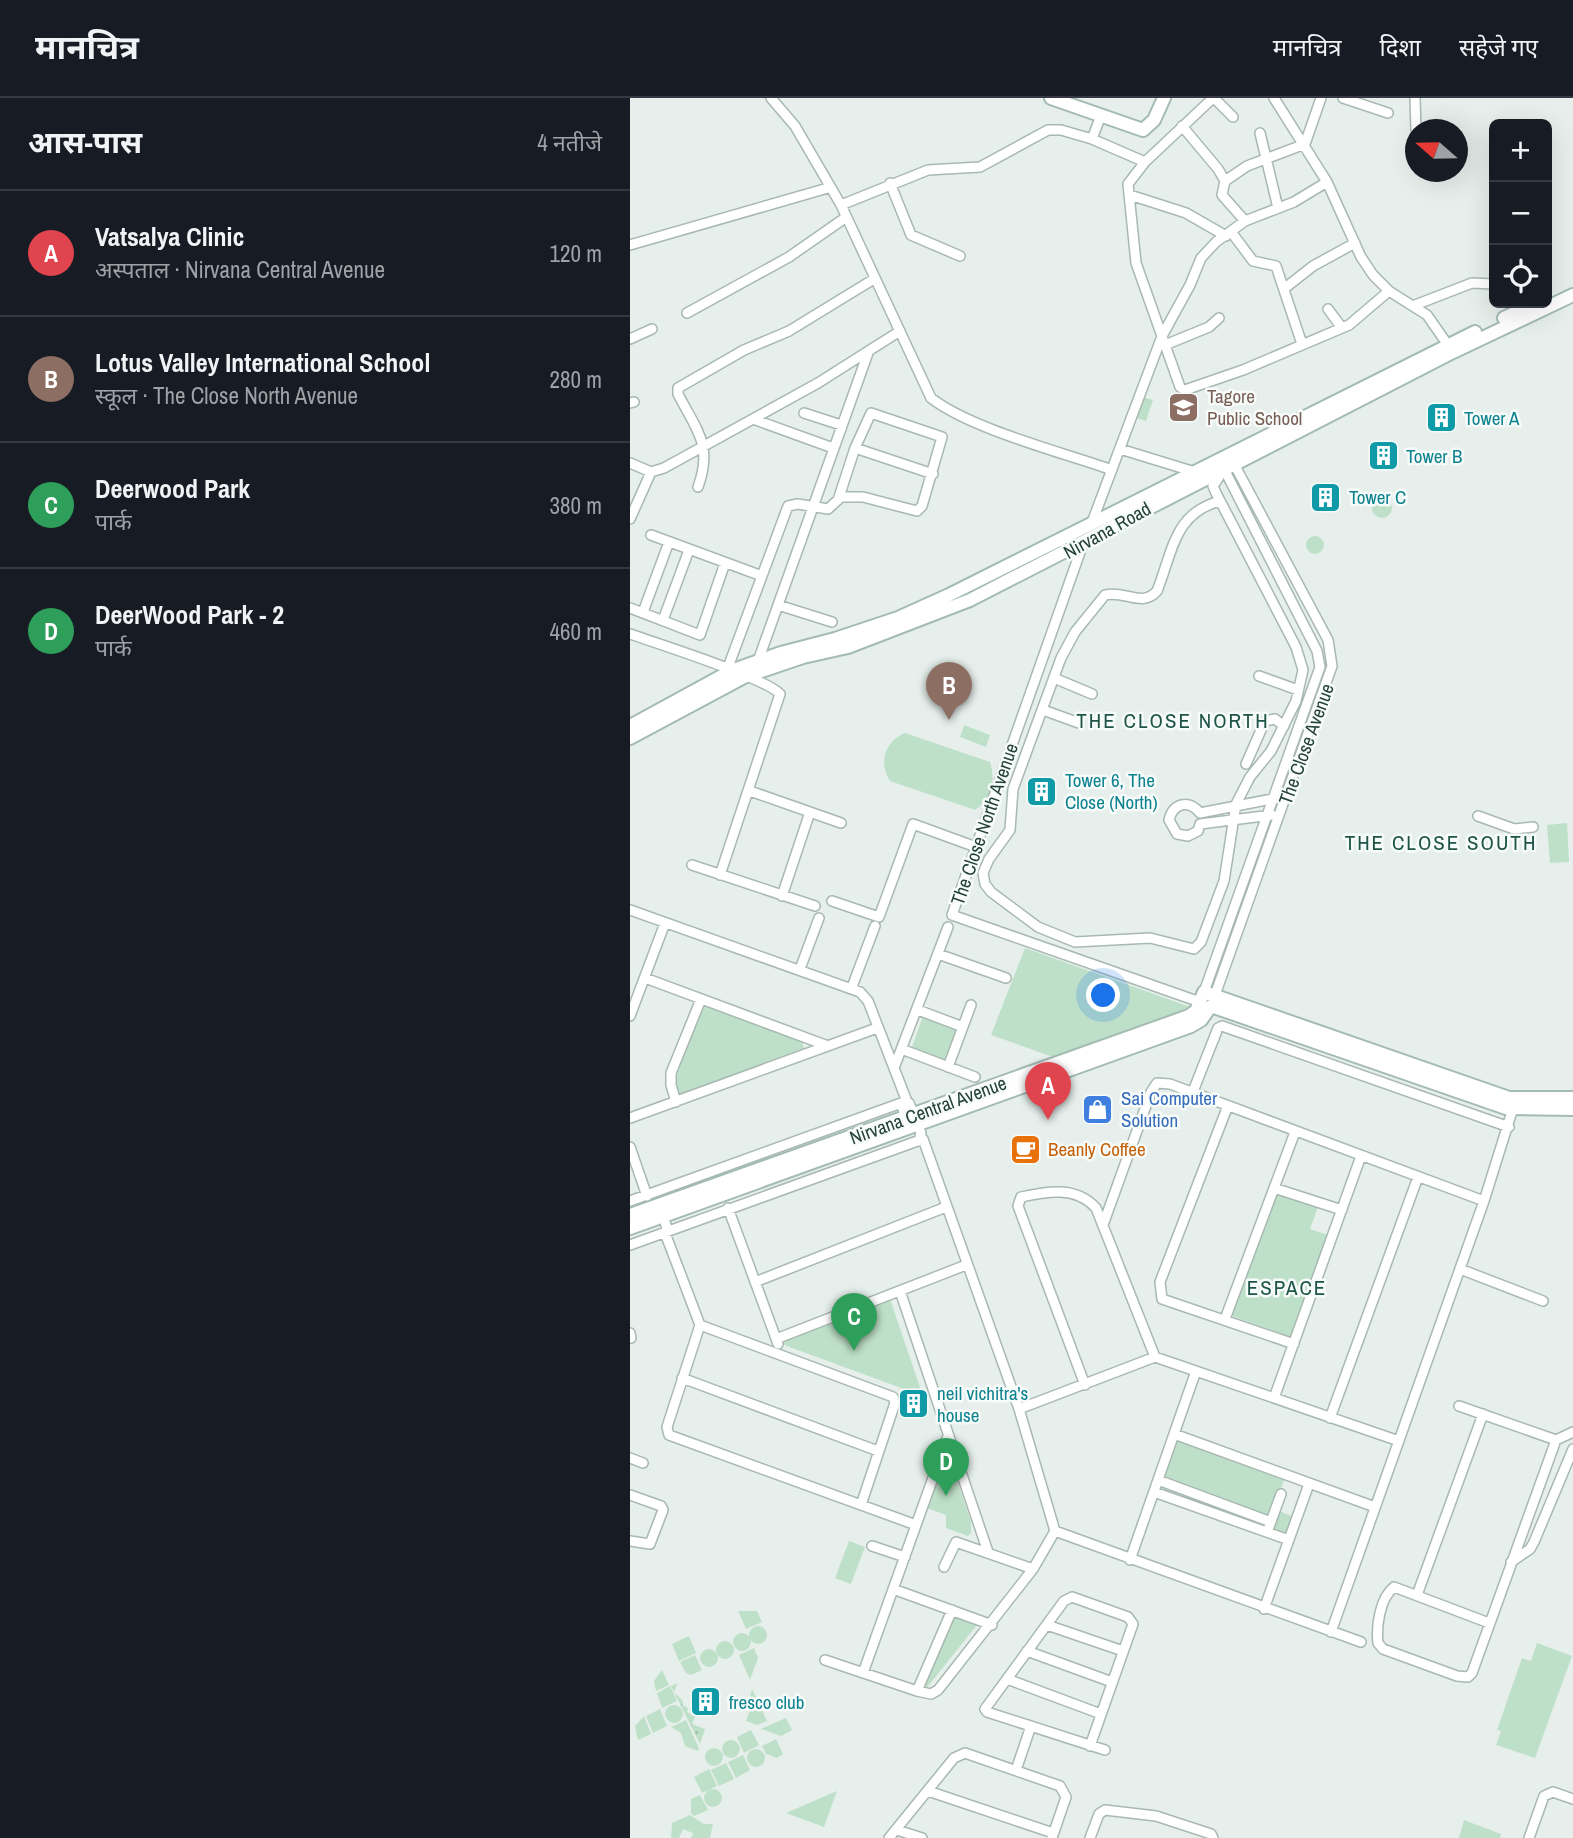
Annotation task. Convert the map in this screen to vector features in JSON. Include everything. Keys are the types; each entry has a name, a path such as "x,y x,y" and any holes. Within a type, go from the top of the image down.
{"main road":[{"path":"1054,98 1100,118 1143,130 1154,120 1164,98"},
{"path":"1552,296 1573,286"},
{"name":"Nirvana Road","path":"1451,348 1573,295"},
{"name":"Nirvana Road","path":"630,738 744,677 803,657 848,647 970,600 1084,542 1224,464 1526,308"},
{"name":"Nirvana Road","path":"630,726 729,671 898,618 1195,472 1224,464"},
{"path":"1208,999 1519,1104 1573,1109"},
{"name":"Nirvana Central Avenue","path":"630,1215 655,1209 912,1121 1189,1016 1208,999"},
{"path":"1519,1104 1573,1098"},
{"name":"Nirvana Central Avenue","path":"630,1228 655,1209"}],"street":[{"path":"771,98 795,126 828,188 841,205 926,390 939,404 979,422 1112,470"},
{"path":"1233,117 1213,98 1145,162 1128,184 1131,239 1136,263 1180,387 1185,390 1244,370 1342,328 1356,320 1389,291"},
{"path":"1274,98 1306,144 1373,275 1389,291 1427,315 1451,348"},
{"path":"1224,181 1233,173 1306,144 1321,98"},
{"path":"1343,98 1388,113"},
{"path":"1415,98 1416,119"},
{"path":"1092,139 1100,118"},
{"path":"1182,126 1219,169 1224,181 1222,195 1245,221 1294,202 1327,182"},
{"path":"841,205 890,183 928,170 980,167 1048,130 1061,130 1092,139 1145,162"},
{"path":"1260,133 1278,208"},
{"path":"890,183 911,235 960,256"},
{"path":"630,245 828,188"},
{"path":"1130,195 1192,215 1229,235 1254,261 1276,266 1302,344"},
{"path":"687,313 789,257 845,218"},
{"name":"The Close North Avenue","path":"1208,999 952,915 1084,542 1164,340 1201,258 1216,242 1245,221"},
{"path":"1285,288 1313,266 1355,243"},
{"path":"698,487 705,466 704,444 678,394 681,385 744,350 789,331 874,279"},
{"path":"1415,305 1472,282 1489,284"},
{"path":"1328,309 1342,328"},
{"path":"1164,340 1209,327 1219,318"},
{"path":"630,340 652,329"},
{"path":"630,463 651,472 664,468 868,353 900,331"},
{"path":"758,661 868,353"},
{"path":"804,413 841,425"},
{"path":"729,671 785,510 798,504 828,509 845,496 863,497 917,511 922,506 933,474 942,437 872,413 855,448 838,500"},
{"path":"753,419 833,448"},
{"path":"855,448 933,474"},
{"path":"1120,449 1195,472"},
{"path":"1220,502 1203,506 1186,518 1157,591 1152,597 1139,600 1112,593 1100,600 1075,632 1054,678 1013,789 1010,830 989,859 983,873 985,884 991,892 1038,927 1075,942 1150,938 1194,949 1201,942 1224,881 1236,804 1250,777 1263,763 1284,726 1298,690 1303,670 1296,647 1213,486 1224,464"},
{"name":"The Close Avenue","path":"1208,999 1287,797 1332,666 1328,640 1224,464"},
{"name":"The Close Avenue","path":"1208,999 1320,667 1317,652 1224,464"},
{"path":"630,519 651,472"},
{"path":"651,536 762,576"},
{"path":"643,612 669,542"},
{"path":"663,620 688,550"},
{"path":"630,608 700,635 725,564"},
{"path":"778,605 832,622"},
{"path":"630,634 776,690 780,699 720,875"},
{"path":"1320,667 1332,666"},
{"path":"1259,676 1298,690"},
{"path":"1054,678 1092,694"},
{"path":"1310,702 1320,706"},
{"path":"1043,710 1079,723"},
{"path":"1246,764 1265,721 1275,719 1284,726"},
{"path":"1297,738 1307,742"},
{"path":"750,791 841,823"},
{"path":"1280,814 1200,824 1193,834 1182,836 1173,831 1169,820 1173,810 1182,804 1193,805 1200,813 1236,804 1287,797"},
{"path":"782,896 810,812"},
{"path":"1478,816 1514,829 1533,827"},
{"path":"832,901 879,917 913,824 976,847"},
{"path":"692,865 815,906"},
{"path":"630,910 852,987 868,1001 906,1099 902,1106 921,1133 919,1141"},
{"path":"800,969 819,918"},
{"path":"630,1016 665,923"},
{"path":"852,987 875,926"},
{"name":"The Close North Avenue","path":"894,1068 904,1050 948,927"},
{"path":"938,954 1006,978"},
{"path":"645,978 828,1046"},
{"path":"676,1102 671,1073 701,999"},
{"path":"948,1067 971,1004"},
{"path":"918,1010 963,1027"},
{"path":"1192,1094 1218,1028 1226,1026 1510,1125"},
{"path":"630,1118 877,1028"},
{"path":"904,1050 975,1077"},
{"path":"1103,1225 1153,1087 1157,1083 1170,1084 1227,1108 1484,1201"},
{"path":"630,1201 655,1209 904,1102"},
{"path":"1331,1632 1519,1104"},
{"path":"1227,1108 1160,1282 1160,1292 1162,1299 1294,1344"},
{"path":"1225,1320 1295,1132"},
{"path":"630,1245 923,1139 1019,1409 1055,1531 1033,1569 992,1625 938,1690 931,1694 825,1660"},
{"path":"630,1147 655,1209 667,1228 665,1233 700,1325 667,1427 669,1435 916,1525"},
{"path":"1274,1398 1361,1156"},
{"path":"1330,1418 1418,1177"},
{"path":"1274,1188 1342,1210"},
{"path":"1084,1385 1018,1201 1021,1197 1053,1190 1088,1199 1103,1225 1155,1357"},
{"path":"755,1282 946,1207"},
{"path":"728,1208 780,1352"},
{"path":"776,1339 966,1265"},
{"path":"1460,1269 1543,1301"},
{"path":"900,1291 988,1552"},
{"path":"700,1325 780,1352 893,1396 895,1403 861,1505"},
{"path":"1019,1409 1155,1357 1399,1441"},
{"path":"1130,1560 1196,1371"},
{"path":"682,1378 878,1451"},
{"path":"1459,1405 1556,1440"},
{"path":"1417,1595 1483,1414"},
{"path":"1489,1623 1394,1587 1390,1590 1377,1627 1379,1646 1449,1674 1468,1677 1489,1623 1556,1440 1573,1432"},
{"path":"1174,1434 1375,1507"},
{"path":"863,1673 948,1436"},
{"path":"1511,1562 1530,1549 1534,1542 1573,1450"},
{"path":"630,1458 643,1463"},
{"path":"1158,1480 1271,1522"},
{"path":"1264,1609 1310,1484"},
{"path":"1154,1492 1289,1540"},
{"path":"1267,1532 1281,1494"},
{"path":"630,1495 661,1506 663,1510 650,1544 630,1541"},
{"path":"1055,1531 1361,1642"},
{"path":"944,1567 956,1542 1033,1569"},
{"path":"872,1546 905,1557"},
{"path":"893,1589 992,1625"},
{"path":"1090,1746 1132,1619 1072,1597 1064,1601 987,1705 986,1712 1090,1746 1105,1750"},
{"path":"917,1691 952,1610"},
{"path":"1047,1625 1123,1651"},
{"path":"1027,1651 1112,1682"},
{"path":"1007,1679 1101,1714"},
{"path":"1016,1770 1031,1726"},
{"path":"889,1838 958,1754 965,1753 1016,1770 1064,1790 1066,1797 1052,1835 928,1791"},
{"path":"1529,1838 1544,1796 1553,1792 1573,1799"},
{"path":"1090,1838 1099,1814 1105,1810 1156,1816 1210,1834 1213,1838"},
{"path":"897,1830 922,1838"}],"green space":[{"path":"1143,397 1153,400 1146,421 1136,418"},
{"path":"1382,498 1389,501 1392,508 1389,515 1382,518 1375,515 1372,508 1375,501"},
{"path":"1311,536 1319,536 1324,545 1322,552 1311,554 1306,549 1306,541"},
{"path":"940,674 968,685 961,703 933,692"},
{"path":"964,725 990,735 986,747 960,737"},
{"path":"905,733 990,762 992,782 985,801 975,810 890,781 884,767 886,753 893,741"},
{"path":"1567,823 1569,862 1550,863 1547,825"},
{"path":"1025,948 1193,1008 1053,1057 991,1035"},
{"path":"703,1005 802,1041 805,1053 678,1098 673,1085"},
{"path":"923,1016 957,1029 945,1063 911,1050"},
{"path":"1276,1193 1318,1207 1310,1229 1328,1235 1291,1337 1232,1316"},
{"path":"890,1299 923,1396 784,1345 784,1339"},
{"path":"1176,1441 1284,1480 1274,1509 1294,1517 1287,1536 1160,1490"},
{"path":"947,1451 971,1522 971,1533 968,1536 946,1528 946,1515 924,1507 943,1454"},
{"path":"849,1541 865,1547 851,1584 835,1578"},
{"path":"738,1611 757,1611 762,1622 746,1629"},
{"path":"951,1616 977,1625 925,1690 921,1685"},
{"path":"758,1626 764,1629 767,1635 764,1641 758,1644 752,1641 749,1635 752,1629"},
{"path":"742,1633 748,1636 751,1642 748,1648 742,1651 736,1648 733,1642 736,1636"},
{"path":"689,1636 696,1653 679,1661 672,1644"},
{"path":"725,1641 731,1644 734,1650 731,1656 725,1659 719,1656 716,1650 719,1644"},
{"path":"1537,1643 1572,1656 1535,1758 1496,1745 1501,1731 1497,1730 1522,1658 1531,1661"},
{"path":"754,1648 758,1658 750,1680 739,1655"},
{"path":"709,1649 715,1652 718,1658 715,1664 709,1667 703,1664 700,1658 703,1652"},
{"path":"695,1655 702,1670 691,1675 686,1673 680,1662"},
{"path":"662,1670 669,1685 656,1691 654,1681"},
{"path":"670,1686 677,1701 662,1708 657,1693"},
{"path":"752,1689 767,1721 757,1725 746,1721 753,1702 749,1700"},
{"path":"674,1692 683,1701 682,1705 688,1708 687,1712 695,1717 692,1724 705,1729 700,1744"},
{"path":"670,1705 678,1705 683,1714 681,1721 670,1723 665,1718 665,1710"},
{"path":"660,1709 667,1726 653,1733 646,1716"},
{"path":"644,1716 651,1734 638,1740 635,1726"},
{"path":"786,1718 792,1730 781,1736 761,1729"},
{"path":"686,1720 698,1751 685,1746 681,1733 671,1727"},
{"path":"751,1730 759,1745 744,1753 737,1737"},
{"path":"776,1739 783,1754 777,1758 766,1754 762,1746"},
{"path":"727,1740 735,1740 740,1749 738,1756 727,1758 722,1753 722,1745"},
{"path":"714,1748 722,1753 723,1757 718,1765 714,1766 706,1761 705,1757 710,1749"},
{"path":"752,1749 760,1749 765,1758 763,1765 752,1767 747,1762 747,1754"},
{"path":"743,1755 750,1770 736,1778 728,1762"},
{"path":"726,1763 734,1779 719,1786 711,1770"},
{"path":"709,1769 717,1786 702,1793 694,1777"},
{"path":"713,1789 719,1792 722,1798 719,1804 713,1807 707,1804 704,1798 707,1792"},
{"path":"837,1791 824,1827 786,1813"},
{"path":"700,1795 708,1810 694,1816 691,1813 691,1799"},
{"path":"690,1815 704,1824 713,1824 710,1838 691,1838 693,1833 683,1829 679,1838 671,1838 672,1823"},
{"path":"1464,1820 1501,1834 1500,1838 1459,1838"}],"place":[{"name":"Tagore Public School","path":"1184,407"},
{"name":"Tower A","path":"1441,418"},
{"name":"Tower B","path":"1383,456"},
{"name":"Tower C","path":"1326,497"},
{"name":"Lotus Valley International School","path":"949,720"},
{"name":"Tower 6, The Close (North)","path":"1042,791"},
{"name":"Sai Computer Solution","path":"1098,1109"},
{"name":"Vatsalya Clinic","path":"1048,1120"},
{"name":"Beanly Coffee","path":"1025,1149"},
{"name":"Deerwood Park","path":"854,1351"},
{"name":"neil vichitra's house","path":"914,1404"},
{"name":"DeerWood Park - 2","path":"946,1496"},
{"name":"fresco club","path":"706,1702"}],"district":[{"name":"THE CLOSE NORTH","path":"1173,721"},
{"name":"THE CLOSE SOUTH","path":"1441,843"},
{"name":"ESPACE","path":"1287,1288"}]}
